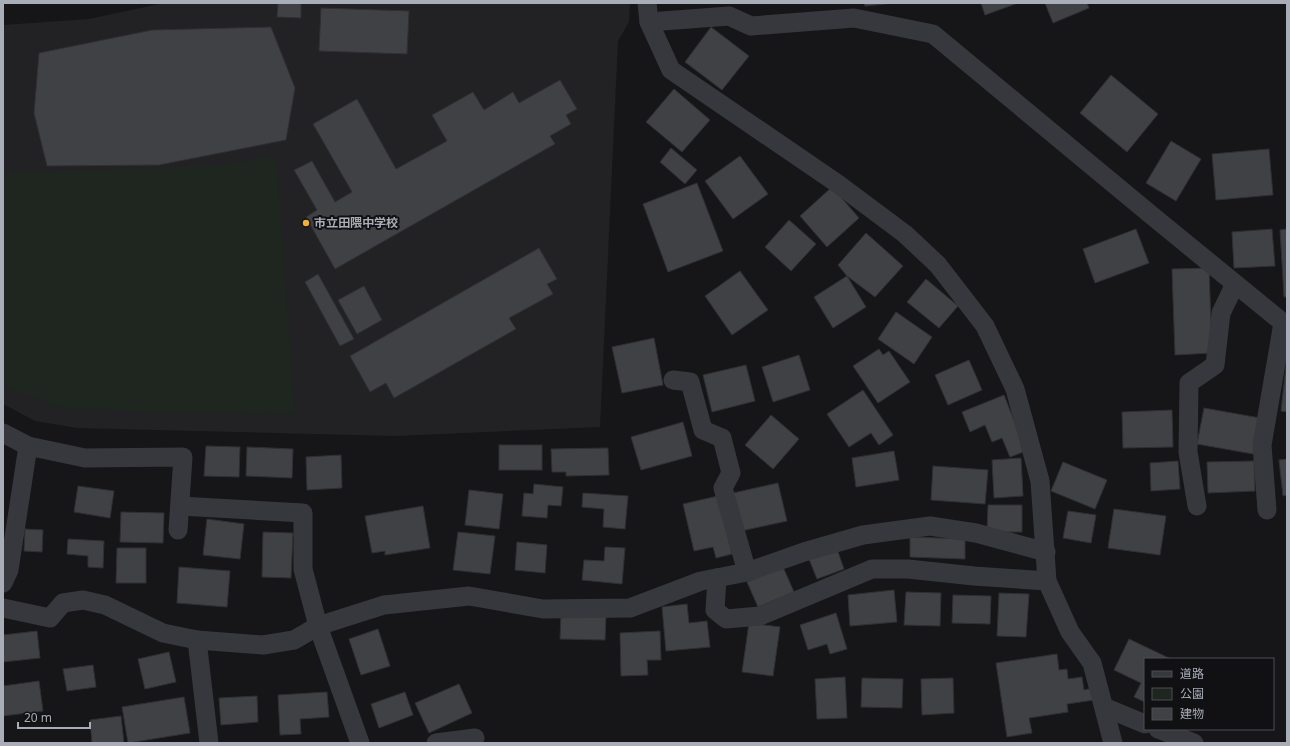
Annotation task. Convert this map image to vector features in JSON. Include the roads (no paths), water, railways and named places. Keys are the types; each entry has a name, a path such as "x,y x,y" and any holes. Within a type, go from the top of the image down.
{"street":[{"path":"647,3 649,22 671,70 832,180 905,234 938,264 985,326 1015,389 1040,481 1047,581 1070,632 1092,663 1112,743"},
{"path":"649,22 731,10 751,26 854,18 933,34 1285,324 1262,445 1267,510"},
{"path":"1197,506 1188,452 1188,383 1215,365 1221,313 1235,284"},
{"path":"673,380 690,382 703,430 722,438 731,473 723,488 747,572"},
{"path":"3,433 28,446 85,458 183,457 178,530"},
{"path":"3,583 9,570 28,446"},
{"path":"180,506 303,513 303,569 318,626 360,743"},
{"path":"3,608 50,618 63,603 83,600 105,605 163,633 197,640 263,645 294,640 318,626 384,605 469,596 543,609 630,608 701,581 747,572 862,534 930,526 976,533 1046,552"},
{"path":"717,578 715,610 726,619 760,616 872,569 908,569 974,576 1047,581"},
{"path":"197,640 209,743"},
{"path":"1104,707 1144,724"},
{"path":"1161,730 1194,743"},
{"path":"436,743 475,738"}],"place":[{"name":"市立田隈中学校","path":"306,223"}]}
